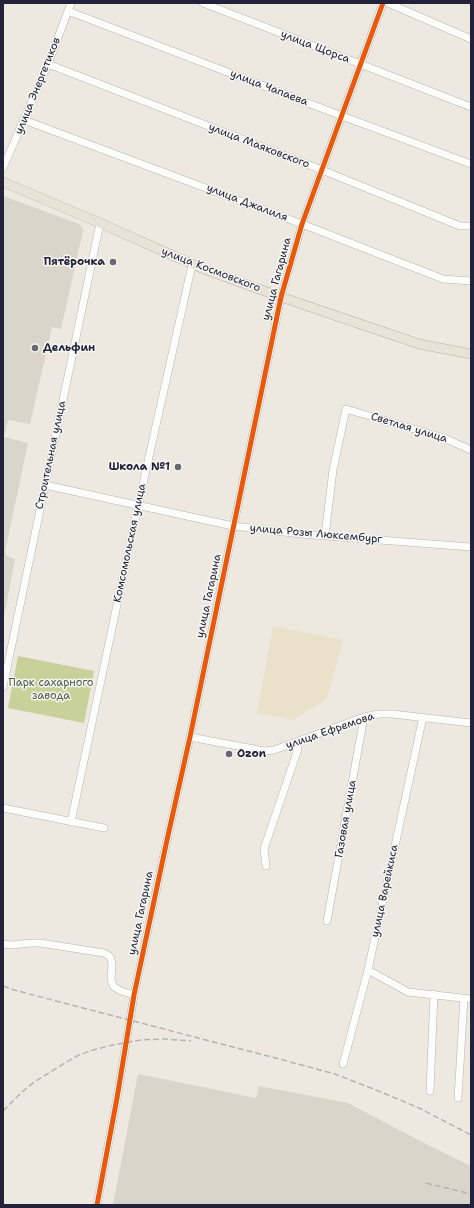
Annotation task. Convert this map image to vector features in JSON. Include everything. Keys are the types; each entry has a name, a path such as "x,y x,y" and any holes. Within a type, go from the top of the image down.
{"main road":[{"name":"улица Космовского","path":"3,182 100,223 192,265 419,344 471,354"}],"street":[{"name":"улица Энергетиков","path":"3,168 48,64 71,3"},
{"name":"улица Щорса","path":"203,3 471,107"},
{"name":"улица Гагарина","path":"97,1205 134,995 190,737 281,297 302,224 383,3"},
{"path":"388,3 471,39"},
{"name":"улица Чапаева","path":"68,11 471,164"},
{"name":"улица Маяковского","path":"48,64 322,170 460,226 471,226"},
{"name":"улица Джалиля","path":"24,120 302,224 443,280 471,281"},
{"name":"Строительная улица","path":"3,687 100,223"},
{"name":"Комсомольская улица","path":"71,822 138,506 192,265"},
{"name":"Светлая улица","path":"325,536 334,470 346,408 444,438 471,450"},
{"name":"улица Розы Люксембург","path":"45,485 233,526 266,531 471,547"},
{"name":"улица Ефремова","path":"190,737 264,751 274,750 296,743 364,717 378,714 392,714 471,723"},
{"name":"Газовая улица","path":"327,921 364,717"},
{"name":"улица Варейкиса","path":"343,1064 368,970 423,717"},
{"path":"266,866 264,849 298,749 296,743"},
{"path":"3,808 104,828"},
{"path":"3,944 11,945 32,943 104,953 109,956 111,960 111,978 114,987 134,995"},
{"path":"368,970 408,992 468,998 458,1098"},
{"path":"430,1091 434,994"}],"shaded area":[{"path":"3,196 79,224 83,231 61,329 52,327 30,424 8,420 4,437 28,443 5,552 7,556 15,559 3,622"},
{"path":"273,626 343,640 327,699 292,720 257,713"},
{"path":"138,1074 256,1098 259,1086 348,1103 471,1166 471,1205 113,1205"}],"green space":[{"name":"Парк сахарного завода","path":"18,656 94,671 84,723 8,708"}],"railway":[{"path":"3,986 335,1074 419,1108 471,1135"},
{"path":"3,1111 34,1082 79,1055 108,1046 141,1040 165,1039 191,1041"},
{"path":"426,1183 471,1194"}],"cycle path":[{"path":"97,1205 134,995 190,737 281,297 302,224 383,3"}],"place":[{"name":"Пятёрочка","path":"113,262"},
{"name":"Дельфин","path":"35,348"},
{"name":"Школа №1","path":"178,467"},
{"name":"Ozon","path":"229,754"}]}
